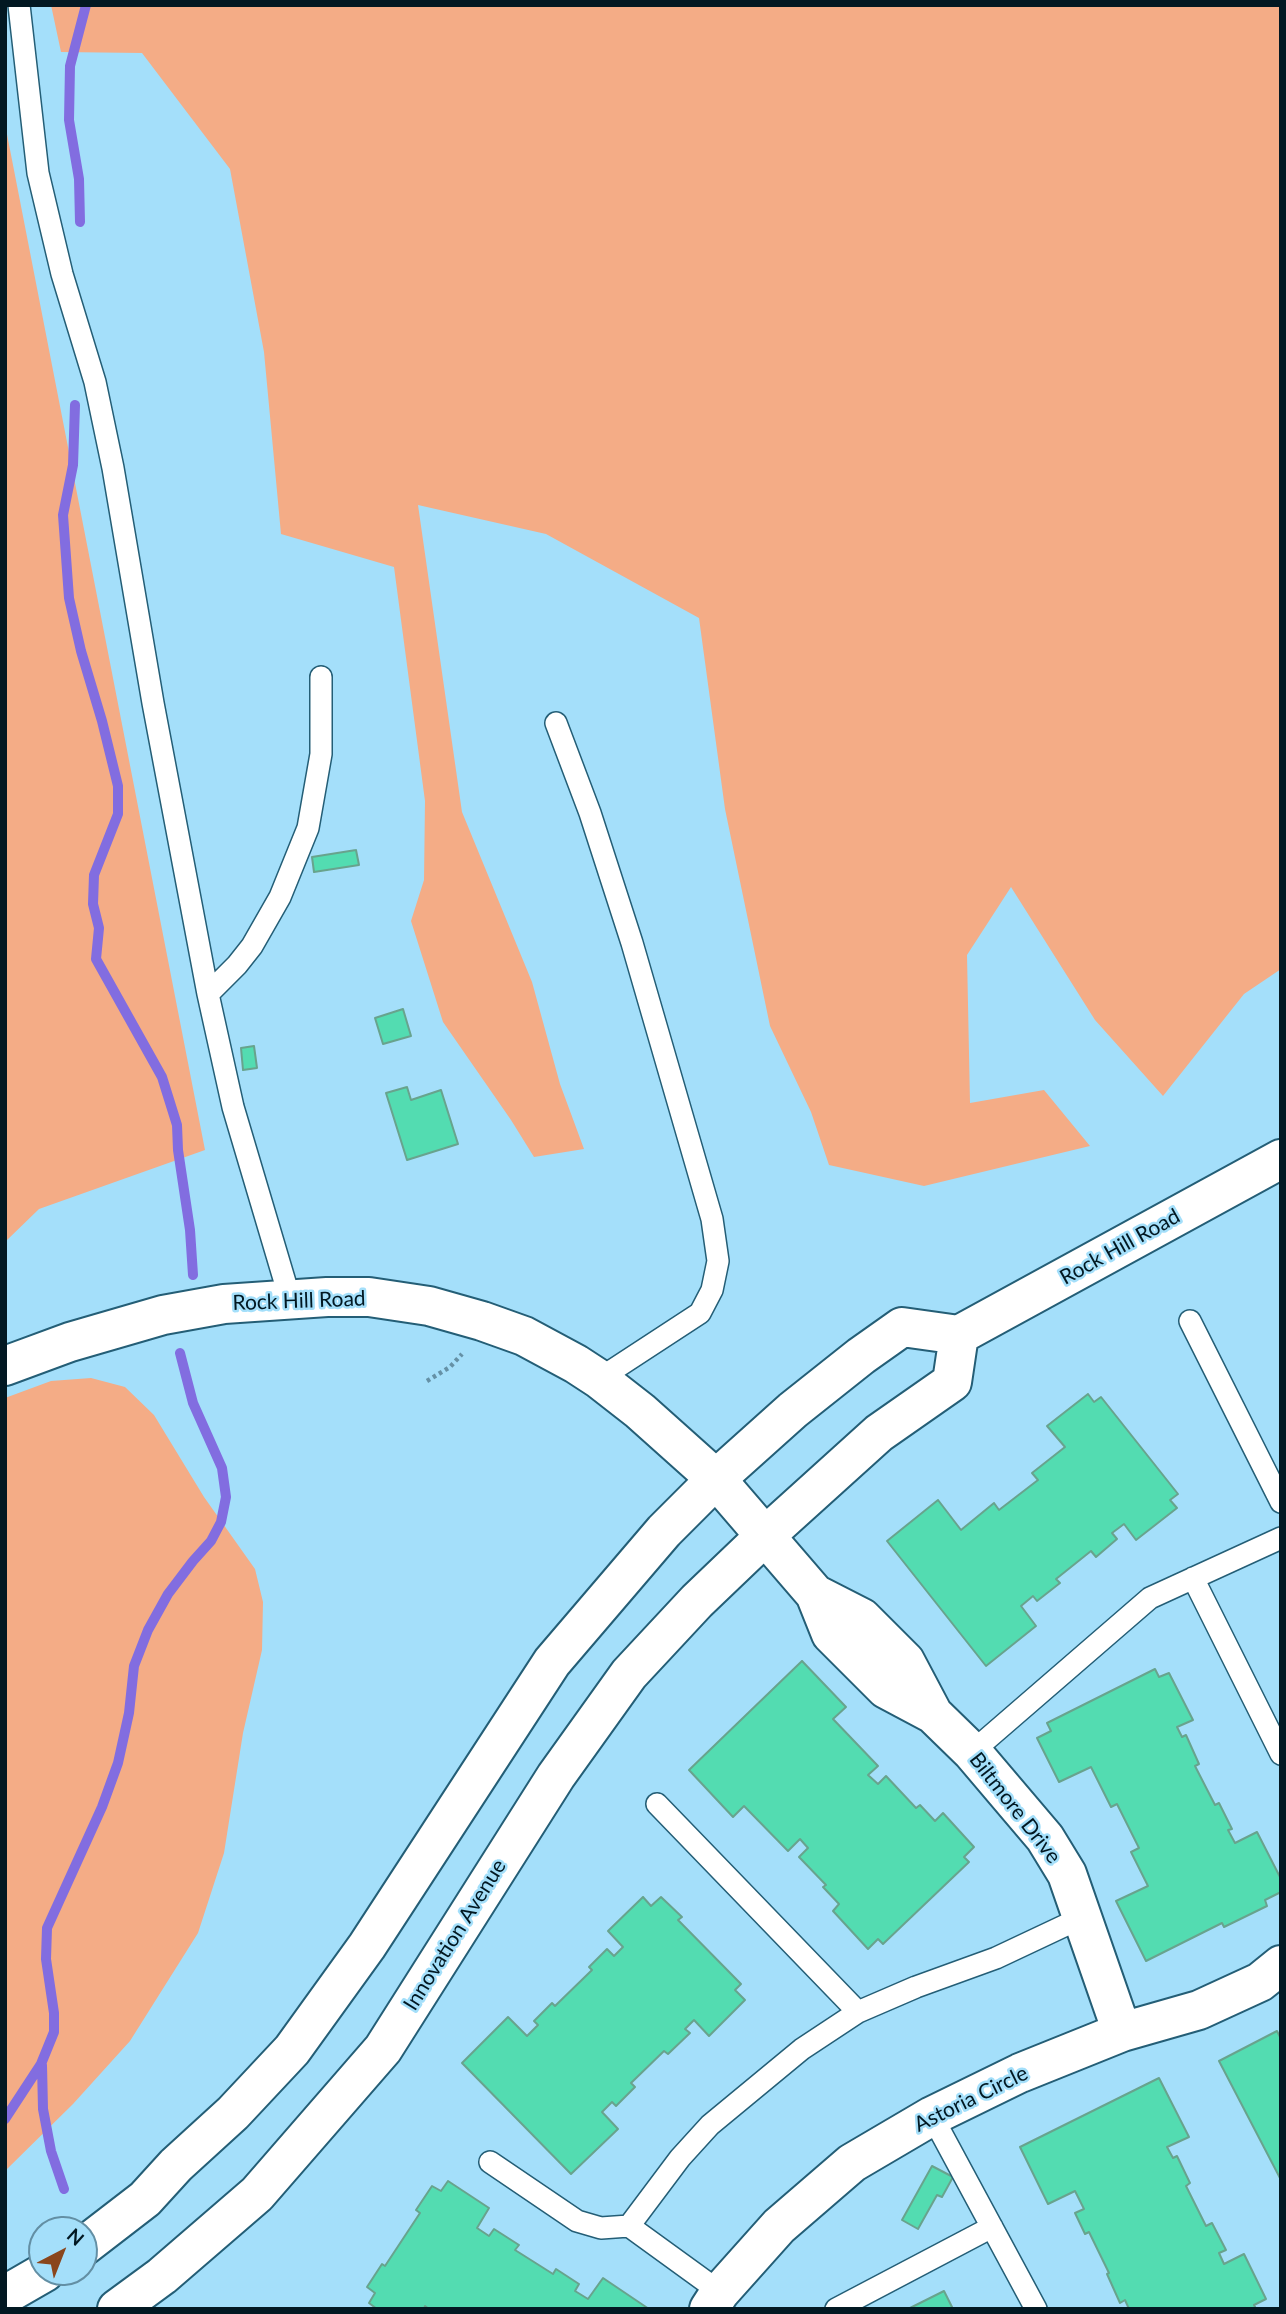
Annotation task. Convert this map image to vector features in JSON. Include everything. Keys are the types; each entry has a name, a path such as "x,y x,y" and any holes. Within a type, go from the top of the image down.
{"street":[{"name":"Rock Hill Road","path":"959,1335 1281,1159"},
{"name":"Rock Hill Road","path":"5,1366 70,1342 163,1315 224,1304 369,1297 429,1306 524,1336 600,1379 716,1479 765,1536"},
{"path":"98,2235 145,2199 176,2165 233,2113 292,2050 367,1946 552,1662 664,1531 716,1479 793,1410 902,1327 959,1335 951,1382 880,1433 765,1536"},
{"name":"Biltmore Drive","path":"765,1536 814,1594 862,1618 905,1661 933,1714 972,1752 1045,1838 1067,1874 1122,2032"},
{"name":"Innovation Avenue","path":"117,2309 162,2276 257,2194 383,2049 549,1787 629,1674 697,1601 765,1536"},
{"name":"Astoria Circle","path":"715,2300 779,2226 852,2163 932,2116 1020,2073 1122,2032 1199,2010 1260,1982 1281,1965"},
{"path":"5,2295 28,2282"}],"lane":[{"path":"19,5 38,173 62,274 95,382 208,994 233,1107 290,1299"},
{"path":"208,994 252,946 280,897 308,828 321,754 321,677"},
{"path":"556,723 590,813 632,943 712,1219 718,1261 712,1290 700,1313 600,1379"},
{"path":"1190,1321 1281,1502"},
{"path":"972,1752 1150,1598 1281,1538"},
{"path":"1193,1578 1281,1754"},
{"path":"657,1804 858,2012"},
{"path":"629,2227 680,2158 710,2125 802,2049 858,2012 916,1987 996,1958 1083,1917"},
{"path":"932,2116 1037,2309"},
{"path":"490,2162 577,2221 601,2228 629,2227 715,2300"},
{"path":"836,2309 992,2227"}],"shaded area":[{"path":"51,5 1281,5 1281,969 1244,994 1163,1096 1095,1020 1011,887 967,955 970,1103 1044,1090 1090,1146 924,1186 829,1165 811,1112 770,1026 725,809 699,618 546,534 418,505 462,812 532,982 560,1084 584,1149 534,1157 443,1022 411,921 424,880 425,801 394,567 281,534 264,352 230,169 142,53 61,52"},
{"path":"5,124 205,1150 39,1209 5,1242"},
{"path":"91,1378 125,1387 154,1415 204,1497 255,1569 263,1602 262,1650 243,1733 224,1853 198,1933 130,2041 73,2104 5,2171 5,1398 51,1381"}],"building":[{"path":"356,850 359,865 314,872 312,857"},
{"path":"403,1009 411,1036 383,1044 375,1018"},
{"path":"254,1046 257,1068 243,1070 241,1048"},
{"path":"407,1087 411,1100 441,1090 458,1144 407,1160 386,1093"},
{"path":"1088,1394 1094,1402 1101,1397 1178,1494 1170,1500 1177,1508 1136,1540 1124,1524 1112,1533 1117,1539 1096,1557 1091,1551 1056,1579 1060,1583 1037,1601 1033,1596 1021,1606 1036,1626 986,1666 887,1541 938,1500 961,1530 994,1503 999,1510 1038,1480 1032,1473 1065,1447 1047,1426"},
{"path":"802,1661 846,1707 833,1719 878,1766 868,1775 878,1784 886,1776 916,1808 920,1805 935,1821 943,1813 974,1847 964,1857 969,1862 883,1944 878,1939 868,1949 833,1911 839,1904 823,1887 826,1885 799,1857 808,1848 800,1839 788,1851 744,1806 733,1817 689,1770"},
{"path":"1155,1669 1159,1677 1169,1673 1193,1720 1177,1727 1182,1737 1186,1735 1199,1764 1195,1766 1215,1805 1219,1803 1232,1829 1228,1830 1235,1843 1257,1832 1281,1879 1281,1892 1265,1900 1267,1906 1224,1927 1222,1923 1146,1961 1116,1901 1148,1886 1131,1852 1139,1848 1117,1804 1111,1807 1091,1767 1059,1782 1037,1738 1051,1731 1047,1723"},
{"path":"643,1897 651,1906 661,1897 682,1917 678,1920 741,1984 735,1990 745,2000 709,2036 694,2020 685,2029 690,2033 668,2054 664,2051 631,2083 635,2087 616,2106 612,2102 602,2112 618,2129 571,2174 462,2063 508,2017 527,2036 538,2025 534,2021 552,2003 555,2006 592,1970 589,1967 607,1949 614,1956 623,1947 608,1931"},
{"path":"1277,2031 1281,2039 1281,2180 1219,2061"},
{"path":"1159,2078 1189,2137 1167,2147 1173,2158 1177,2156 1190,2183 1186,2186 1206,2226 1212,2223 1226,2250 1219,2253 1224,2264 1244,2254 1266,2299 1254,2305 1256,2309 1129,2309 1125,2300 1120,2303 1089,2232 1085,2234 1075,2213 1084,2209 1075,2191 1048,2204 1020,2147"},
{"path":"932,2166 953,2177 942,2197 937,2195 918,2229 902,2220"},
{"path":"448,2181 489,2208 477,2228 489,2236 494,2229 519,2245 515,2250 553,2274 556,2269 579,2284 575,2291 588,2299 603,2278 649,2309 429,2309 425,2306 424,2309 377,2309 369,2303 375,2293 367,2287 382,2264 385,2266 420,2213 416,2210 432,2186 441,2191"},
{"path":"944,2291 953,2309 908,2309"}],"waterway":[{"path":"80,222 79,179 69,120 70,66 86,5"},
{"path":"75,405 73,465 63,515 69,598 118,786 118,814 94,875 93,904 99,928 96,959 162,1077 177,1125 193,1275"},
{"path":"5,2119 41,2064 54,2032 46,1959 47,1928 102,1807 118,1763 129,1713 134,1666 148,1630 168,1594 211,1541 221,1522 226,1497 222,1468 193,1403 180,1353"},
{"path":"42,2065 43,2109 51,2151 64,2189"}]}
